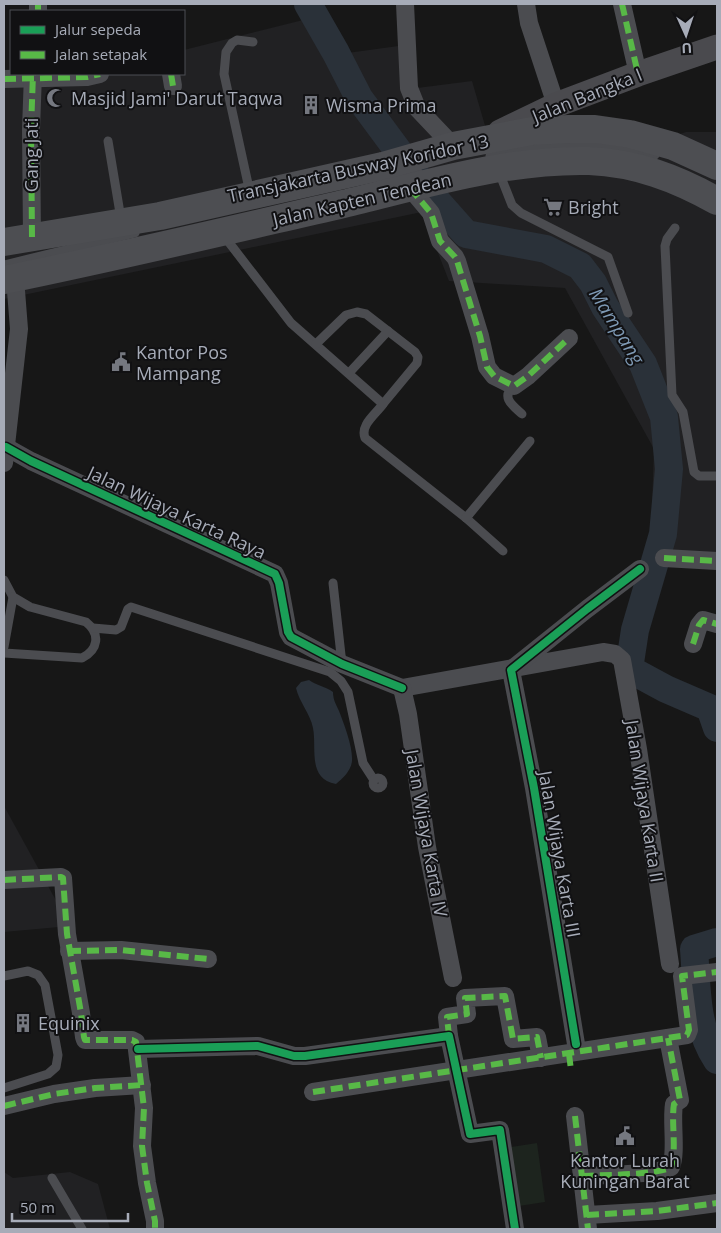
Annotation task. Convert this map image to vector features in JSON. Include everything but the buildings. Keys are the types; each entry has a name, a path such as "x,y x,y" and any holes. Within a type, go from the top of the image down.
{"main road":[{"name":"Jalan Kapten Tendean","path":"8,274 222,232 419,181 454,176 532,131 595,129 630,134 662,143 717,166"},
{"name":"Jalan Kapten Tendean","path":"4,242 160,216 251,196 380,173 448,148 546,162 589,161 621,164 659,173 717,201"}],"street":[{"path":"405,4 409,88 417,108 448,148"},
{"path":"526,4 529,23 556,105"},
{"path":"622,4 638,74"},
{"name":"Jalan Bangka I","path":"489,155 556,105 717,47"},
{"path":"4,79 32,76 87,77 96,75"},
{"name":"Gang Jati","path":"32,76 32,237"},
{"path":"419,181 440,241 457,262 480,336 487,367 494,376 514,386 528,376 569,338"},
{"name":"Jalan Wijaya Karta Raya","path":"8,274 20,329 5,455 31,461 274,574 279,583 289,634 342,664 402,688"},
{"path":"664,558 717,561"},
{"path":"402,688 511,670 640,569"},
{"path":"693,644 699,625 703,620 717,624"},
{"name":"Jalan Wijaya Karta II","path":"511,670 603,652 615,654 622,660 638,749 692,972"},
{"name":"Jalan Wijaya Karta III","path":"511,670 534,788 572,1056"},
{"name":"Jalan Wijaya Karta IV","path":"402,688 408,714 427,847 453,978"},
{"path":"4,880 63,878 69,951 85,1040 132,1040 136,1042 144,1108 142,1146 155,1229"},
{"path":"69,951 121,950 208,959"},
{"path":"312,1092 540,1058 572,1056 687,1036 689,1033 692,972"},
{"path":"515,1229 500,1130 470,1134 448,1036 446,1017 467,1014 465,998 505,996 513,1039 537,1037 540,1058"},
{"path":"138,1049 258,1046 294,1056 305,1056 448,1036"},
{"path":"582,1176 644,1172 671,1167 673,1154 673,1111 674,1104 680,1100 668,1038"},
{"path":"4,1106 54,1094 95,1088 142,1085"},
{"path":"575,1116 587,1222 717,1203"}],"lane":[{"path":"251,196 224,74 226,52 232,43 237,40 253,42"},
{"path":"108,141 122,222"},
{"name":"Transjakarta Busway Koridor 13","path":"489,155 546,147 598,145 624,148 665,158"},
{"path":"489,155 512,205 521,213 608,257 628,313"},
{"name":"Transjakarta Busway Koridor 13","path":"380,173 419,181"},
{"path":"675,228 667,239 665,246 672,395 683,412 694,472 699,476 717,476"},
{"path":"8,274 148,230"},
{"path":"222,232 230,246 291,323 383,404"},
{"path":"316,344 346,315 357,312 366,314 415,352 418,357 417,363 364,426 362,432 365,438 466,518 503,551"},
{"path":"349,373 388,331"},
{"path":"514,386 509,390 508,402 522,414"},
{"path":"466,518 530,441"},
{"path":"4,580 13,597 30,607 86,622 93,628 96,636 96,645 92,653 82,658 4,653"},
{"path":"334,583 342,664"},
{"path":"4,647 13,597"},
{"path":"93,628 116,630 121,627 128,609 131,607 330,672 342,681 348,692 363,763 374,780"},
{"path":"4,976 28,971 38,975 45,985 58,1055 56,1067 48,1074 4,1088"},
{"path":"52,1178 82,1229"}],"shaded area":[{"path":"303,20 340,54 413,44 417,88 472,81 486,129 662,140 686,132 717,132 717,570 650,563 654,449 565,288 449,281 422,212 4,299 4,79 74,75 185,75 185,50"},
{"path":"309,680 333,692 334,700 350,742 352,761 350,768 336,784 327,781 321,776 315,762 313,728 296,688 301,682"},
{"path":"4,806 70,926 4,932"},
{"path":"537,1143 545,1202 512,1207 505,1148"},
{"path":"4,1172 13,1178 70,1172 98,1184 110,1229 4,1229"}],"waterway":[{"name":"Mampang","path":"308,4 359,98 427,190 466,234 546,249 580,266 593,283 605,307 643,364 664,417 669,469 663,534 635,630 629,669 666,689 710,708 717,728"},
{"name":"Mampang","path":"717,942 694,949 698,1006 701,1021 710,1048 717,1060"}],"marked path":[{"path":"38,4 38,10"},
{"path":"622,4 638,74"},
{"path":"32,237 31,129 33,75"},
{"path":"4,79 87,77 96,75"},
{"path":"171,75 173,86"},
{"path":"410,188 431,213 440,241 457,261 480,336 487,367 494,376 514,386 528,376 569,338"},
{"path":"664,558 717,561"},
{"path":"693,644 699,625 703,620 717,624"},
{"path":"4,880 63,878 67,934 85,1040 132,1040 136,1042 144,1108 142,1146 155,1229"},
{"path":"69,951 121,950 208,959"},
{"path":"313,1092 687,1035 689,1030 682,976 717,972"},
{"path":"449,1036 447,1017 467,1014 465,998 505,996 513,1039 537,1037 541,1058"},
{"path":"582,1176 655,1172 671,1167 674,1153 674,1104 680,1100 668,1038"},
{"path":"569,1054 571,1070"},
{"path":"4,1106 54,1094 95,1088 142,1085"},
{"path":"575,1116 588,1229"},
{"path":"587,1215 657,1211 717,1203"}],"cycle path":[{"path":"6,447 31,461 275,574 279,583 288,632 291,637 342,664 402,688"},
{"path":"576,1044 534,788 511,670 640,569"},
{"path":"138,1049 258,1046 294,1056 305,1056 449,1036 470,1134 500,1130 515,1229"}],"place":[{"name":"Masjid Jami' Darut Taqwa","path":"56,98"},
{"name":"Wisma Prima","path":"311,105"},
{"name":"Bright","path":"553,207"},
{"name":"Kantor Pos Mampang","path":"121,362"},
{"name":"Equinix","path":"23,1023"},
{"name":"Kantor Lurah Kuningan Barat","path":"625,1136"}]}
